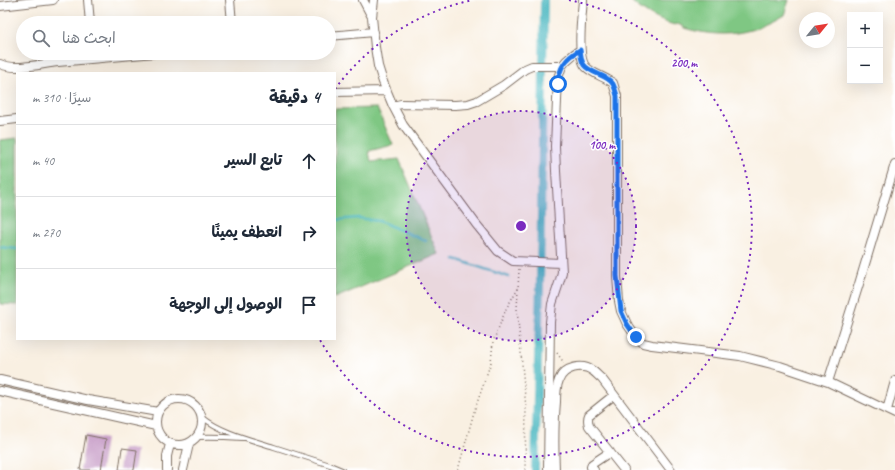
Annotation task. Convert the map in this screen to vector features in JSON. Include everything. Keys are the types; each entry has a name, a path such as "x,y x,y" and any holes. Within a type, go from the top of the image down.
{"street":[{"path":"0,6 53,0"},
{"path":"88,0 89,16"},
{"path":"230,0 231,16"},
{"path":"363,0 372,17"},
{"path":"374,0 372,17 378,66 382,82 403,125 476,224 498,251 513,261 558,263"},
{"path":"584,0 581,20 580,50 582,61 585,66 613,83 617,96 617,276 621,311 627,324 636,337 643,343 652,345 740,356 773,364 828,382 895,414"},
{"path":"336,35 374,32"},
{"path":"393,106 401,104 468,104 477,101 504,86 525,69 532,66 559,66 580,50"},
{"path":"0,64 11,67 20,67 66,60"},
{"path":"548,470 550,322 552,304 562,272 558,263 555,146 559,66"},
{"path":"336,92 387,91"},
{"path":"0,121 16,119"},
{"path":"828,382 862,277 895,164"},
{"path":"555,470 555,411 557,386 561,376 568,369 578,367 584,367 602,379 671,470"},
{"path":"0,380 95,401 158,412"},
{"path":"887,410 895,381"},
{"path":"0,391 156,426"},
{"path":"614,396 591,413 588,421 589,426 624,470"},
{"path":"180,399 189,401 200,411 202,417 202,428 198,437 194,442 189,444 176,446 170,444 159,434 156,426 156,417 158,412 164,404 170,400 180,399"},
{"path":"167,470 167,456 170,444"},
{"path":"183,470 189,444"},
{"path":"594,470 592,464 610,452"}],"lane":[{"path":"202,417 224,430 342,470"},
{"path":"198,437 208,436 249,439"}],"path":[{"path":"519,262 517,309 526,408 525,470"},
{"path":"458,470 490,362 493,342 506,309 518,288"},
{"path":"557,352 568,369"}],"green space":[{"path":"630,0 789,0 784,15 772,22 748,31 723,34 684,28 683,26 677,24 675,25 663,21 645,12"},
{"path":"377,108 393,145 369,151 371,162 399,159 439,254 336,298 336,109"},
{"path":"16,138 16,305 0,304 0,140"}],"building":[{"path":"86,435 106,439 101,470 80,470"},
{"path":"122,448 137,450 134,470 119,470"}],"waterway":[{"path":"535,470 540,286 544,0"},
{"path":"336,220 358,218 379,221 426,241"},
{"path":"0,247 16,249"},
{"path":"455,259 509,277"}],"route":[{"path":"558,84 558,78 562,66 570,57 580,50 582,61 585,66 609,80 613,83 615,88 617,96 617,276 619,301 621,311 627,324 636,337"}]}
